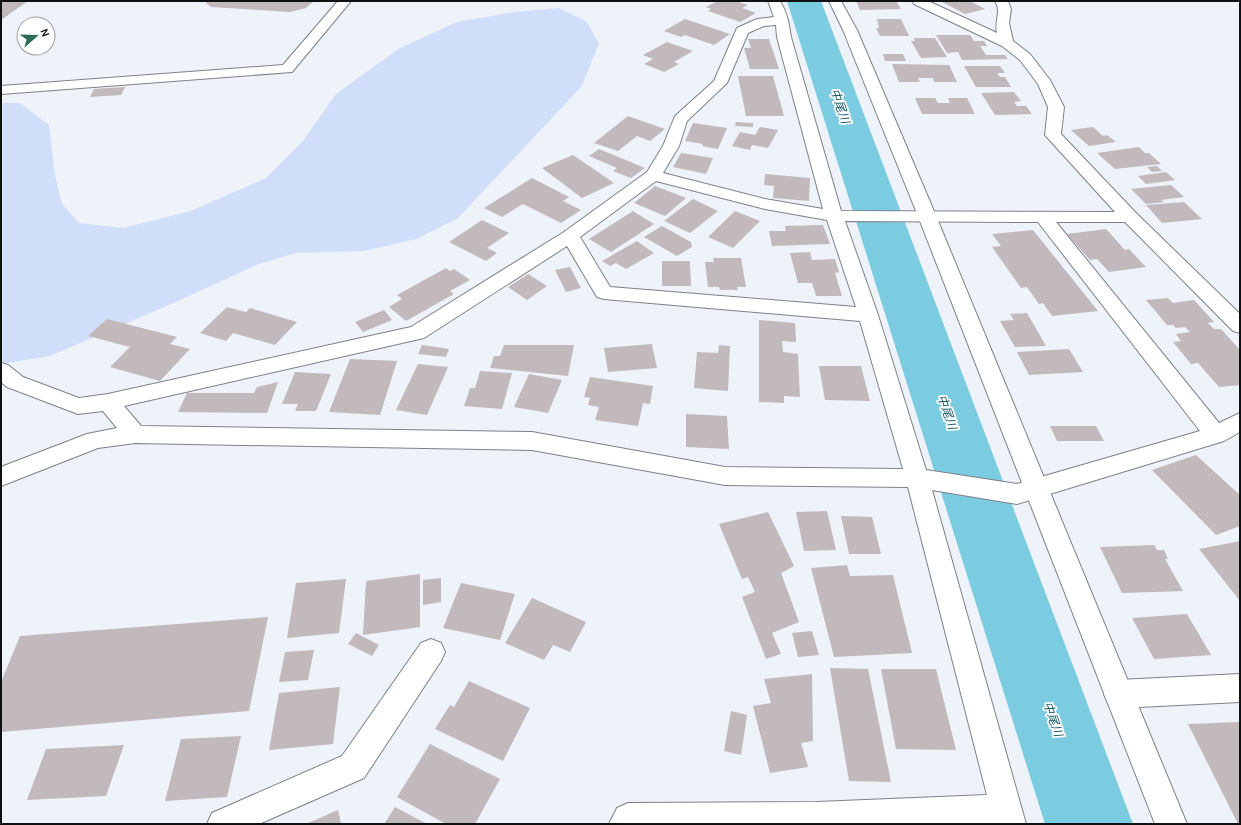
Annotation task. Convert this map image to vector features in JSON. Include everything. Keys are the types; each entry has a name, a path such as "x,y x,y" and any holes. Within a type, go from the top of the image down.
{"street":[{"path":"1,90 287,69 346,1"},
{"path":"625,824 628,819 816,821 1008,817 917,478 868,315 834,216 784,36 782,22 774,1"},
{"path":"835,1 850,30 920,216 1027,491 1118,694 1171,824"},
{"path":"918,1 1007,43 1025,57 1045,83 1056,107 1053,135 1130,218 1240,326"},
{"path":"1001,1 1004,4 1006,12 1002,23 1007,43"},
{"path":"1,370 15,382 78,406 108,402 417,333 570,236 653,175 671,146 680,119 720,83 742,31 762,22 782,22"},
{"path":"653,175 756,202 802,212 834,216 1130,218"},
{"path":"1043,217 1216,435"},
{"path":"570,236 604,293 868,315"},
{"path":"108,402 135,434"},
{"path":"1,477 95,440 135,434 532,441 725,476 917,478 1027,491 1216,435 1240,422"},
{"path":"223,824 352,767 431,652"},
{"path":"1118,694 1240,688"}],"shaded area":[{"path":"559,8 586,21 599,44 581,87 458,218 416,239 364,251 296,253 259,264 169,305 50,356 1,364 1,103 20,103 49,125 55,175 62,204 79,223 123,228 191,211 266,178 303,141 336,94 400,48 457,22 514,12"}],"building":[{"path":"1,1 28,1 1,20"},
{"path":"204,1 314,1 306,8 290,12 211,7"},
{"path":"718,1 736,1 748,5 742,8 756,13 740,22 708,11 711,9 706,7"},
{"path":"856,1 896,1 901,9 860,10"},
{"path":"940,1 970,1 985,9 965,14"},
{"path":"685,19 730,34 714,45 685,35 681,37 664,31"},
{"path":"877,19 901,19 909,36 880,36 876,28 879,28"},
{"path":"936,35 970,35 974,41 984,41 987,46 980,46 986,55 1005,55 1008,59 962,60 958,52 947,53"},
{"path":"914,38 935,38 947,57 921,58 911,41 915,41"},
{"path":"748,39 769,39 779,69 750,69 744,48 751,48"},
{"path":"667,42 693,51 674,62 679,64 664,72 644,64 653,59 643,55"},
{"path":"883,54 903,54 906,61 885,61"},
{"path":"892,64 949,65 957,82 934,82 933,78 918,78 920,82 899,82"},
{"path":"964,66 1000,66 1005,73 997,73 1000,77 1005,77 1011,87 976,87"},
{"path":"738,76 773,76 784,116 746,116"},
{"path":"125,87 121,95 90,97 94,89"},
{"path":"1014,92 1021,101 1014,102 1017,106 1026,106 1032,114 995,115 981,93"},
{"path":"915,98 935,98 938,103 950,103 948,98 967,98 975,114 922,114"},
{"path":"628,116 665,129 650,141 637,136 618,151 594,143"},
{"path":"736,122 753,123 753,127 735,126"},
{"path":"693,123 727,128 718,149 702,146 703,144 685,141"},
{"path":"760,127 778,130 768,148 752,145 750,150 732,146 740,132 755,135"},
{"path":"1093,127 1103,136 1107,135 1116,142 1089,146 1071,130"},
{"path":"1139,147 1145,153 1149,153 1161,164 1115,169 1097,153"},
{"path":"599,149 645,168 631,178 613,171 617,168 589,156"},
{"path":"681,153 713,158 706,174 673,167"},
{"path":"573,155 614,183 582,198 542,168"},
{"path":"1157,166 1162,171 1152,172 1147,167"},
{"path":"1166,172 1175,180 1146,184 1138,176"},
{"path":"765,174 810,178 809,201 773,198 774,186 764,185"},
{"path":"532,178 569,197 563,201 581,210 561,223 523,204 502,217 484,208"},
{"path":"1171,185 1184,197 1161,200 1164,202 1146,204 1131,189"},
{"path":"655,186 686,198 665,216 634,203"},
{"path":"693,199 718,211 690,233 664,221"},
{"path":"1184,202 1202,219 1162,223 1146,205"},
{"path":"633,211 654,224 611,252 589,239"},
{"path":"735,211 760,221 733,248 708,237"},
{"path":"482,220 509,233 487,248 497,253 486,261 449,242"},
{"path":"823,225 830,244 772,246 769,231 786,231 785,226"},
{"path":"662,226 691,242 692,247 677,256 644,237"},
{"path":"1106,229 1125,250 1129,249 1146,267 1109,272 1097,259 1090,260 1067,234"},
{"path":"1033,230 1098,311 1052,316 1043,303 1039,304 1027,287 1021,288 992,247 1001,246 992,234"},
{"path":"637,241 654,253 626,269 616,263 610,266 602,261"},
{"path":"810,252 812,260 835,259 839,272 835,273 842,296 816,296 812,283 798,283 790,253"},
{"path":"713,258 741,258 746,287 737,287 738,290 720,290 719,287 708,287 705,262 714,262"},
{"path":"662,261 690,261 691,286 662,286"},
{"path":"570,267 581,288 566,292 555,270"},
{"path":"446,268 450,271 454,269 470,280 450,291 454,294 406,321 389,307 402,299 397,295"},
{"path":"528,274 547,286 527,300 508,287"},
{"path":"1168,298 1173,303 1194,300 1214,322 1208,323 1214,329 1221,329 1240,350 1240,385 1219,387 1198,363 1191,364 1173,342 1181,341 1176,334 1190,332 1185,327 1176,328 1173,325 1167,325 1146,300"},
{"path":"227,307 246,312 250,308 297,322 275,345 233,333 226,341 200,333"},
{"path":"384,310 392,320 363,332 355,322"},
{"path":"1027,313 1046,346 1015,347 1000,321 1014,320 1010,314"},
{"path":"107,319 177,337 170,344 190,349 160,381 110,367 130,347 88,336"},
{"path":"759,320 795,323 796,342 782,341 783,352 798,354 800,397 784,396 784,403 759,402"},
{"path":"652,344 657,368 608,372 604,348"},
{"path":"422,345 449,349 446,357 418,354"},
{"path":"504,345 574,345 568,376 490,368 494,356 500,356"},
{"path":"719,345 730,346 728,391 694,388 697,352 718,353"},
{"path":"1069,349 1083,372 1029,375 1017,352"},
{"path":"350,359 397,361 380,415 329,412"},
{"path":"418,364 448,367 427,415 396,410"},
{"path":"819,366 861,366 870,401 825,400"},
{"path":"480,371 512,373 502,409 464,406 470,388 475,388"},
{"path":"295,372 331,374 316,411 295,411 298,404 282,404"},
{"path":"529,374 562,380 548,413 514,407"},
{"path":"590,377 653,386 650,404 643,403 638,426 595,420 599,407 588,405 590,398 584,397"},
{"path":"278,382 267,413 178,412 187,393 254,393 257,387"},
{"path":"686,414 727,416 729,449 686,447"},
{"path":"1050,426 1096,426 1104,441 1057,441"},
{"path":"1196,455 1240,495 1240,526 1216,535 1152,470"},
{"path":"827,511 836,550 804,551 796,512"},
{"path":"768,512 794,566 781,573 799,622 772,633 781,654 766,659 742,597 755,592 748,577 742,579 719,524"},
{"path":"841,516 872,517 881,554 849,554"},
{"path":"1240,541 1240,601 1199,549"},
{"path":"1154,545 1157,550 1164,550 1168,559 1165,559 1183,591 1122,593 1100,547"},
{"path":"847,565 850,576 893,575 912,653 834,657 811,568"},
{"path":"420,574 420,627 363,635 366,581"},
{"path":"441,578 441,602 423,605 423,580"},
{"path":"346,579 339,633 287,638 296,583"},
{"path":"461,583 515,594 500,640 443,628"},
{"path":"532,598 586,622 570,652 553,645 544,660 505,643"},
{"path":"1187,614 1211,655 1154,659 1132,618"},
{"path":"268,617 249,711 1,732 1,682 20,636"},
{"path":"812,631 819,655 798,657 792,633"},
{"path":"356,633 379,645 372,656 348,644"},
{"path":"314,650 308,680 279,682 285,652"},
{"path":"830,668 868,669 891,782 849,781"},
{"path":"881,669 936,669 956,750 896,749"},
{"path":"812,674 813,741 801,743 808,767 770,773 753,706 771,703 764,679"},
{"path":"469,681 530,708 503,761 435,729 450,705 454,707"},
{"path":"340,687 333,744 269,750 279,693"},
{"path":"731,711 747,715 741,755 724,751"},
{"path":"1240,722 1240,824 1238,824 1188,724"},
{"path":"241,736 227,797 165,801 181,739"},
{"path":"430,744 500,779 475,824 446,824 397,797"},
{"path":"124,745 106,796 27,800 46,749"},
{"path":"395,807 427,824 384,824"},
{"path":"338,810 341,824 306,824"}],"waterway":[{"name":"中尾川","path":"804,1 1089,824"}]}
